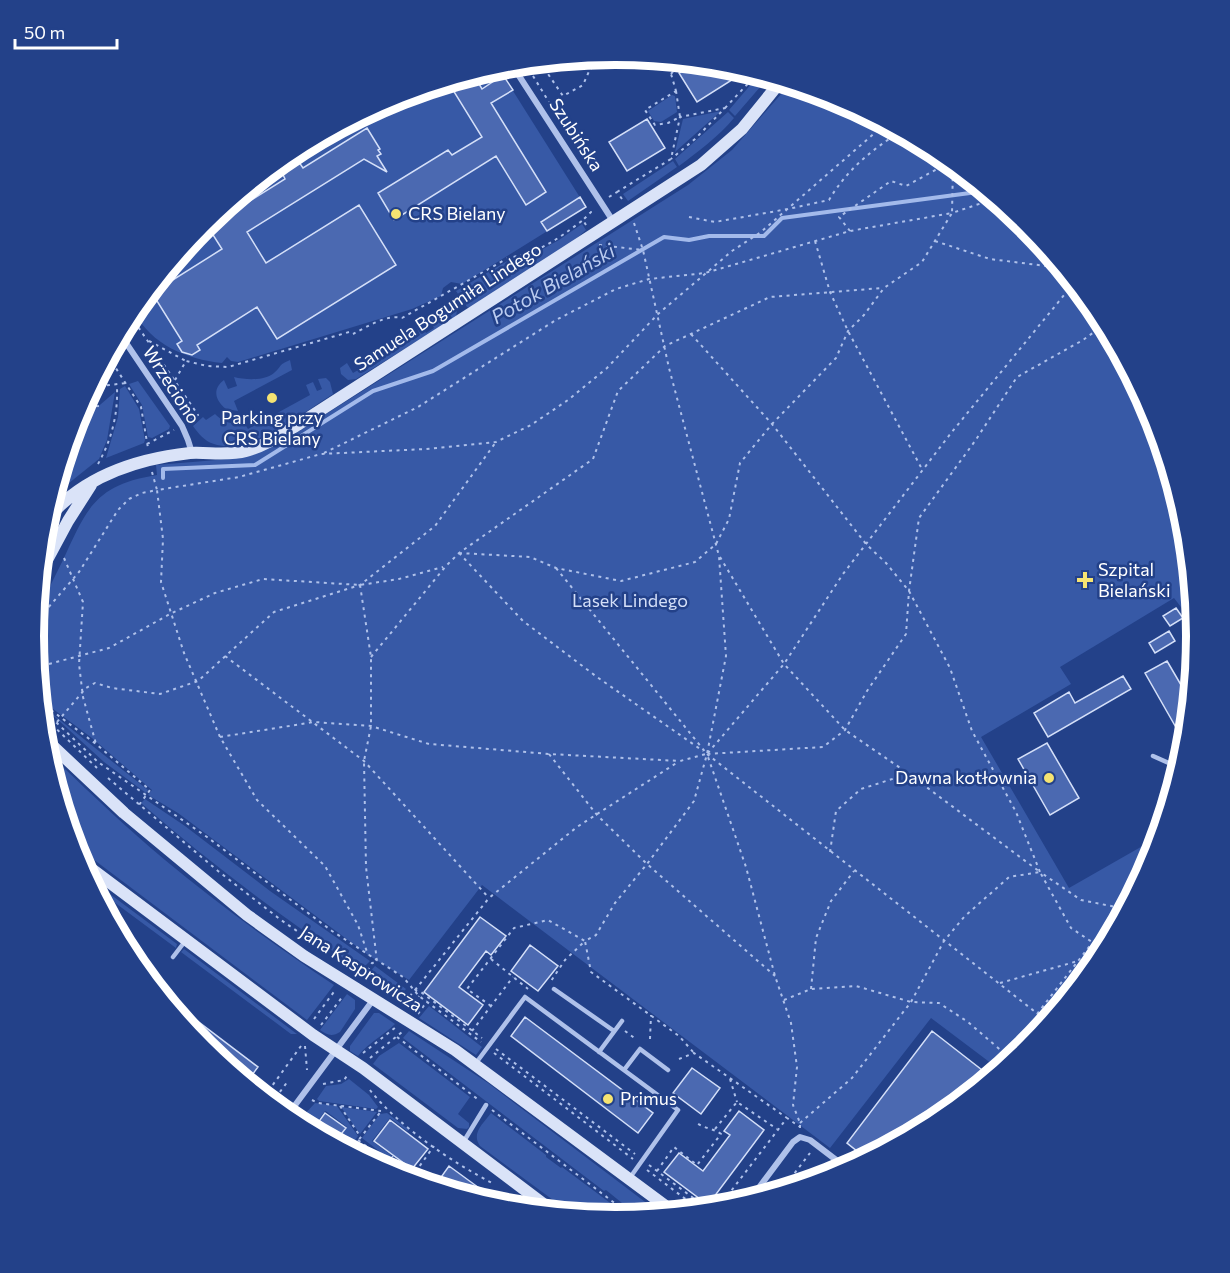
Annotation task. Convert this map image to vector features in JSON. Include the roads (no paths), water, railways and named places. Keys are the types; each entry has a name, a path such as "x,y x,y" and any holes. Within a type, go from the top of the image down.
{"street":[{"name":"Szubińska","path":"519,75 614,222"},
{"name":"Samuela Bogumiła Lindego","path":"58,510 75,493 123,466 150,459 192,453 242,452 268,442 697,168 750,120 776,88"},
{"name":"Wrzeciono","path":"126,342 182,426 192,453"},
{"name":"Samuela Bogumiła Lindego","path":"47,570 68,521 94,481"},
{"name":"Jana Kasprowicza","path":"54,747 124,813 238,908 304,956 474,1065 665,1206"},
{"path":"94,871 309,1033 356,1063 542,1203"},
{"path":"292,1108 373,1000"},
{"path":"757,1190 793,1142 800,1137 810,1140 839,1162"}],"lane":[{"path":"1153,756 1172,764"},
{"path":"173,957 186,940"},
{"path":"554,989 614,1031"},
{"path":"474,1065 525,997 678,1110 629,1179"},
{"path":"599,1052 620,1024"},
{"path":"624,1070 640,1049 668,1070"},
{"path":"462,1143 486,1106"}],"waterway":[{"name":"Potok Bielański","path":"163,478 163,469 255,465 373,391 433,371 664,237 689,240 709,236 764,236 782,218 974,192"}],"place":[{"name":"CRS Bielany","path":"396,214"},
{"name":"Parking przy CRS Bielany","path":"272,398"},
{"name":"Szpital Bielański","path":"1085,580"},
{"name":"Dawna kotłownia","path":"1049,778"},
{"name":"Primus","path":"608,1099"}],"park label":[{"name":"Lasek Lindego","path":"630,601"}]}
